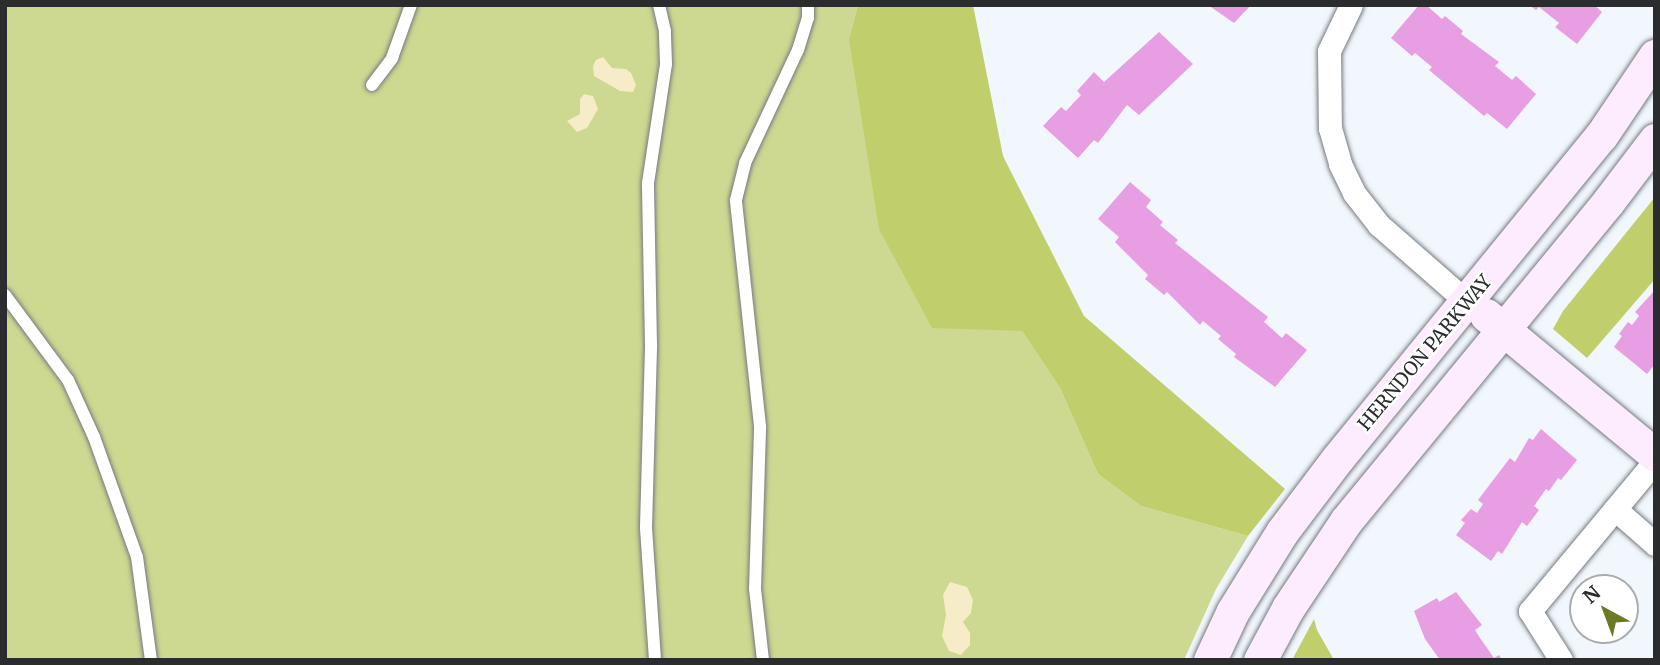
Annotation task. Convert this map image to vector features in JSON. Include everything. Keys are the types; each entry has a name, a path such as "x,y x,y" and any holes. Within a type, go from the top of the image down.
{"main road":[{"name":"HERNDON PARKWAY","path":"1210,660 1233,611 1282,532 1601,136 1655,56"},
{"path":"1261,660 1288,608 1346,521 1608,202 1655,140"},
{"path":"1467,302 1503,327 1655,455"}],"street":[{"path":"1350,5 1329,51 1330,128 1340,163 1354,192 1379,225 1467,302"},
{"path":"1561,660 1530,611 1655,461"},
{"path":"1615,509 1655,544"}],"lane":[{"path":"372,85 392,58 411,5"},
{"path":"654,660 646,527 651,344 648,183 666,64 665,31 659,5"},
{"path":"763,660 755,589 760,426 736,200 745,163 798,50 808,18 808,5"},
{"path":"5,295 68,380 94,437 137,557 151,660"}],"green space":[{"path":"5,5 858,5 849,39 1022,331 1060,388 1098,474 1141,506 1248,536 1216,589 1184,660 5,660"},
{"path":"858,5 973,5 1003,156 1084,316 1285,489 1248,536 1141,506 1098,474 1060,388 1022,331 932,328 879,229 849,39"},
{"path":"1655,197 1655,279 1587,358 1553,329 1563,311"},
{"path":"1314,619 1317,630 1334,660 1292,660"}],"sand":[{"path":"603,57 612,68 626,69 631,73 636,85 633,92 620,91 594,76 593,66 596,60"},
{"path":"584,94 593,96 598,109 587,128 577,132 567,121 580,114 580,99"},
{"path":"950,582 967,587 973,600 971,613 963,622 970,633 970,645 961,655 949,651 942,636 946,615 943,595"}],"building":[{"path":"1208,5 1251,5 1234,23"},
{"path":"1419,5 1426,5 1442,19 1445,16 1463,31 1461,34 1499,62 1495,66 1512,80 1516,76 1536,94 1507,129 1487,113 1484,116 1429,70 1432,67 1415,53 1412,56 1391,38"},
{"path":"1529,5 1594,5 1602,12 1577,44 1555,27 1559,23 1539,7 1536,10"},
{"path":"1159,32 1193,64 1139,115 1127,105 1098,143 1094,140 1078,158 1043,126 1061,107 1066,111 1081,95 1077,91 1094,72 1104,82"},
{"path":"1130,182 1151,200 1146,207 1163,222 1160,225 1178,240 1175,243 1268,317 1264,322 1282,338 1286,333 1307,350 1275,387 1234,357 1236,354 1218,339 1221,336 1203,321 1200,325 1167,292 1164,295 1145,279 1148,275 1115,242 1119,237 1098,219"},
{"path":"1655,290 1655,364 1647,374 1614,347 1622,336 1619,334 1628,322 1632,325 1639,316 1635,312"},
{"path":"1541,429 1577,460 1561,480 1558,478 1549,491 1546,489 1534,506 1539,510 1527,526 1522,522 1502,554 1498,551 1491,561 1456,535 1465,523 1461,520 1471,509 1477,513 1483,504 1478,500 1510,458 1515,462 1529,438 1533,440"},
{"path":"1456,592 1482,625 1475,630 1480,638 1494,658 1499,655 1502,660 1440,660 1425,639 1414,611 1437,598 1439,602"}]}
